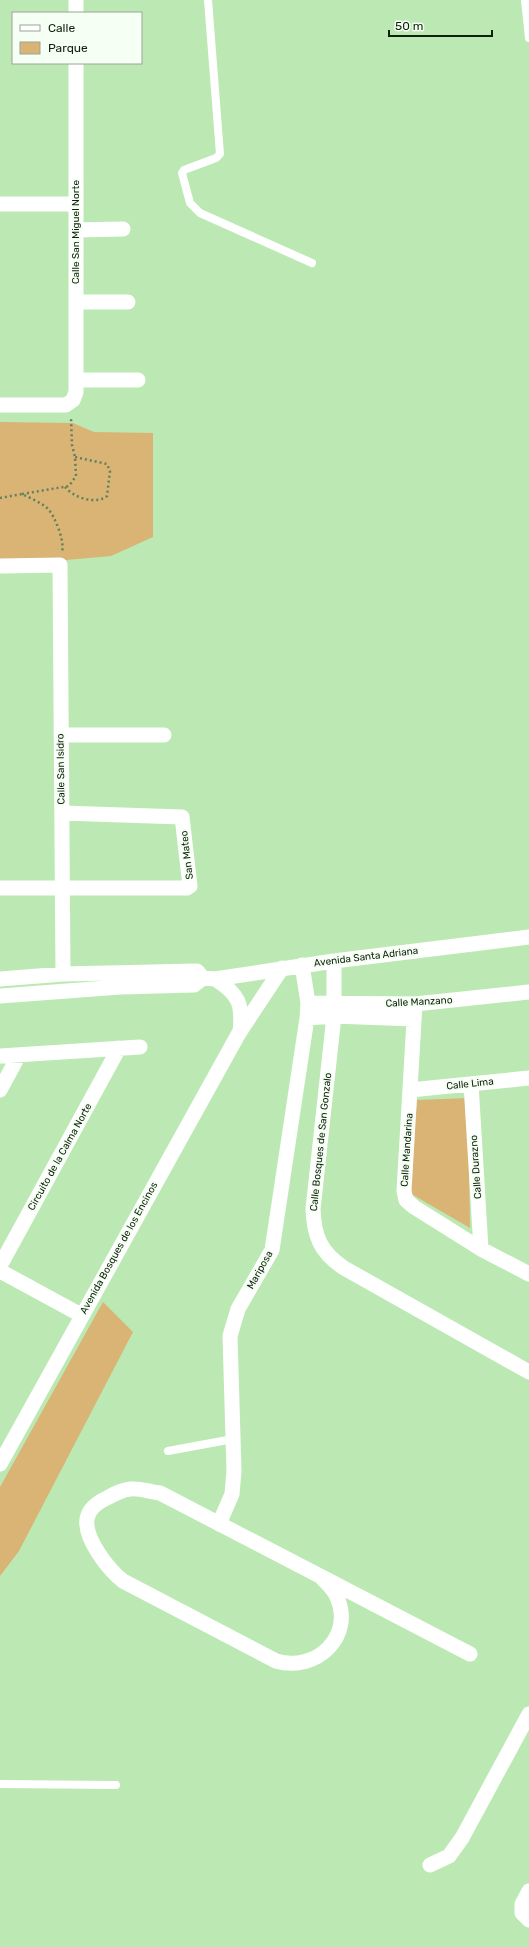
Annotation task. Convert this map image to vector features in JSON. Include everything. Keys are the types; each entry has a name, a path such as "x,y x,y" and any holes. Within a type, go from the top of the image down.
{"street":[{"path":"76,0 76,12"},
{"name":"Calle San Miguel Norte","path":"70,402 76,392 77,380 76,64"},
{"path":"0,204 76,204"},
{"path":"76,230 123,229"},
{"path":"76,302 128,302"},
{"path":"77,380 138,380"},
{"path":"0,405 70,402"},
{"path":"0,566 60,565"},
{"name":"Calle San Isidro","path":"60,565 63,974"},
{"path":"61,735 164,735"},
{"name":"San Mateo","path":"62,813 182,817 190,883 187,888 62,888"},
{"path":"0,888 62,888"},
{"name":"Avenida Santa Adriana","path":"0,996 120,987 194,985 209,979 302,965 529,937"},
{"name":"Calle Bosques de San Gonzalo","path":"334,961 334,1010 313,1209 314,1228 320,1246 344,1268 529,1372"},
{"name":"Mariposa","path":"219,1524 232,1494 234,1471 230,1336 238,1309 272,1250 307,1011 302,965"},
{"name":"Avenida Bosques de los Encinos","path":"0,1464 81,1315 240,1033 282,968"},
{"path":"0,979 63,974 197,970 209,979"},
{"name":"Avenida Bosques de los Encinos","path":"209,979 235,994 239,1001 242,1019 240,1033"},
{"name":"Calle Manzano","path":"307,1011 415,1004 529,992"},
{"name":"Calle Mandarina","path":"415,1004 404,1191 406,1200 414,1207 482,1249 529,1274"},
{"name":"Calle Manzano","path":"334,1010 414,1019"},
{"path":"0,1056 140,1047"},
{"name":"Circuito de la Calma Norte","path":"0,1266 119,1048"},
{"path":"0,1090 19,1055"},
{"name":"Calle Lima","path":"410,1090 529,1078"},
{"name":"Calle Durazno","path":"471,1084 482,1249"},
{"path":"0,1271 81,1315"},
{"path":"320,1576 332,1588 339,1604 340,1622 337,1634 330,1646 317,1657 301,1663 284,1663 276,1661 123,1582 113,1574 97,1551 90,1538 87,1519 95,1504 120,1491 131,1489 160,1493 219,1524 320,1576 470,1654"},
{"path":"430,1865 449,1856 462,1838 529,1714"},
{"path":"526,1898 522,1913 529,1920"}],"lane":[{"path":"208,0 220,154 216,158 184,170 182,173 190,203 200,213 312,263"},
{"path":"525,0 529,38"},
{"path":"168,1451 233,1440"},
{"path":"0,1784 116,1785"}],"path":[{"path":"0,498 69,486 76,476 75,457 72,445 72,419 70,402"},
{"path":"65,487 69,492 94,501 101,500 107,496 110,471 107,464 75,457"},
{"path":"22,494 48,509 57,525 64,545 60,565"}],"green space":[{"path":"0,422 73,423 94,432 153,433 153,537 111,556 55,561 0,561"},
{"path":"468,1098 470,1228 408,1192 417,1100"},
{"path":"103,1302 133,1332 19,1551 0,1576 0,1487"}]}
